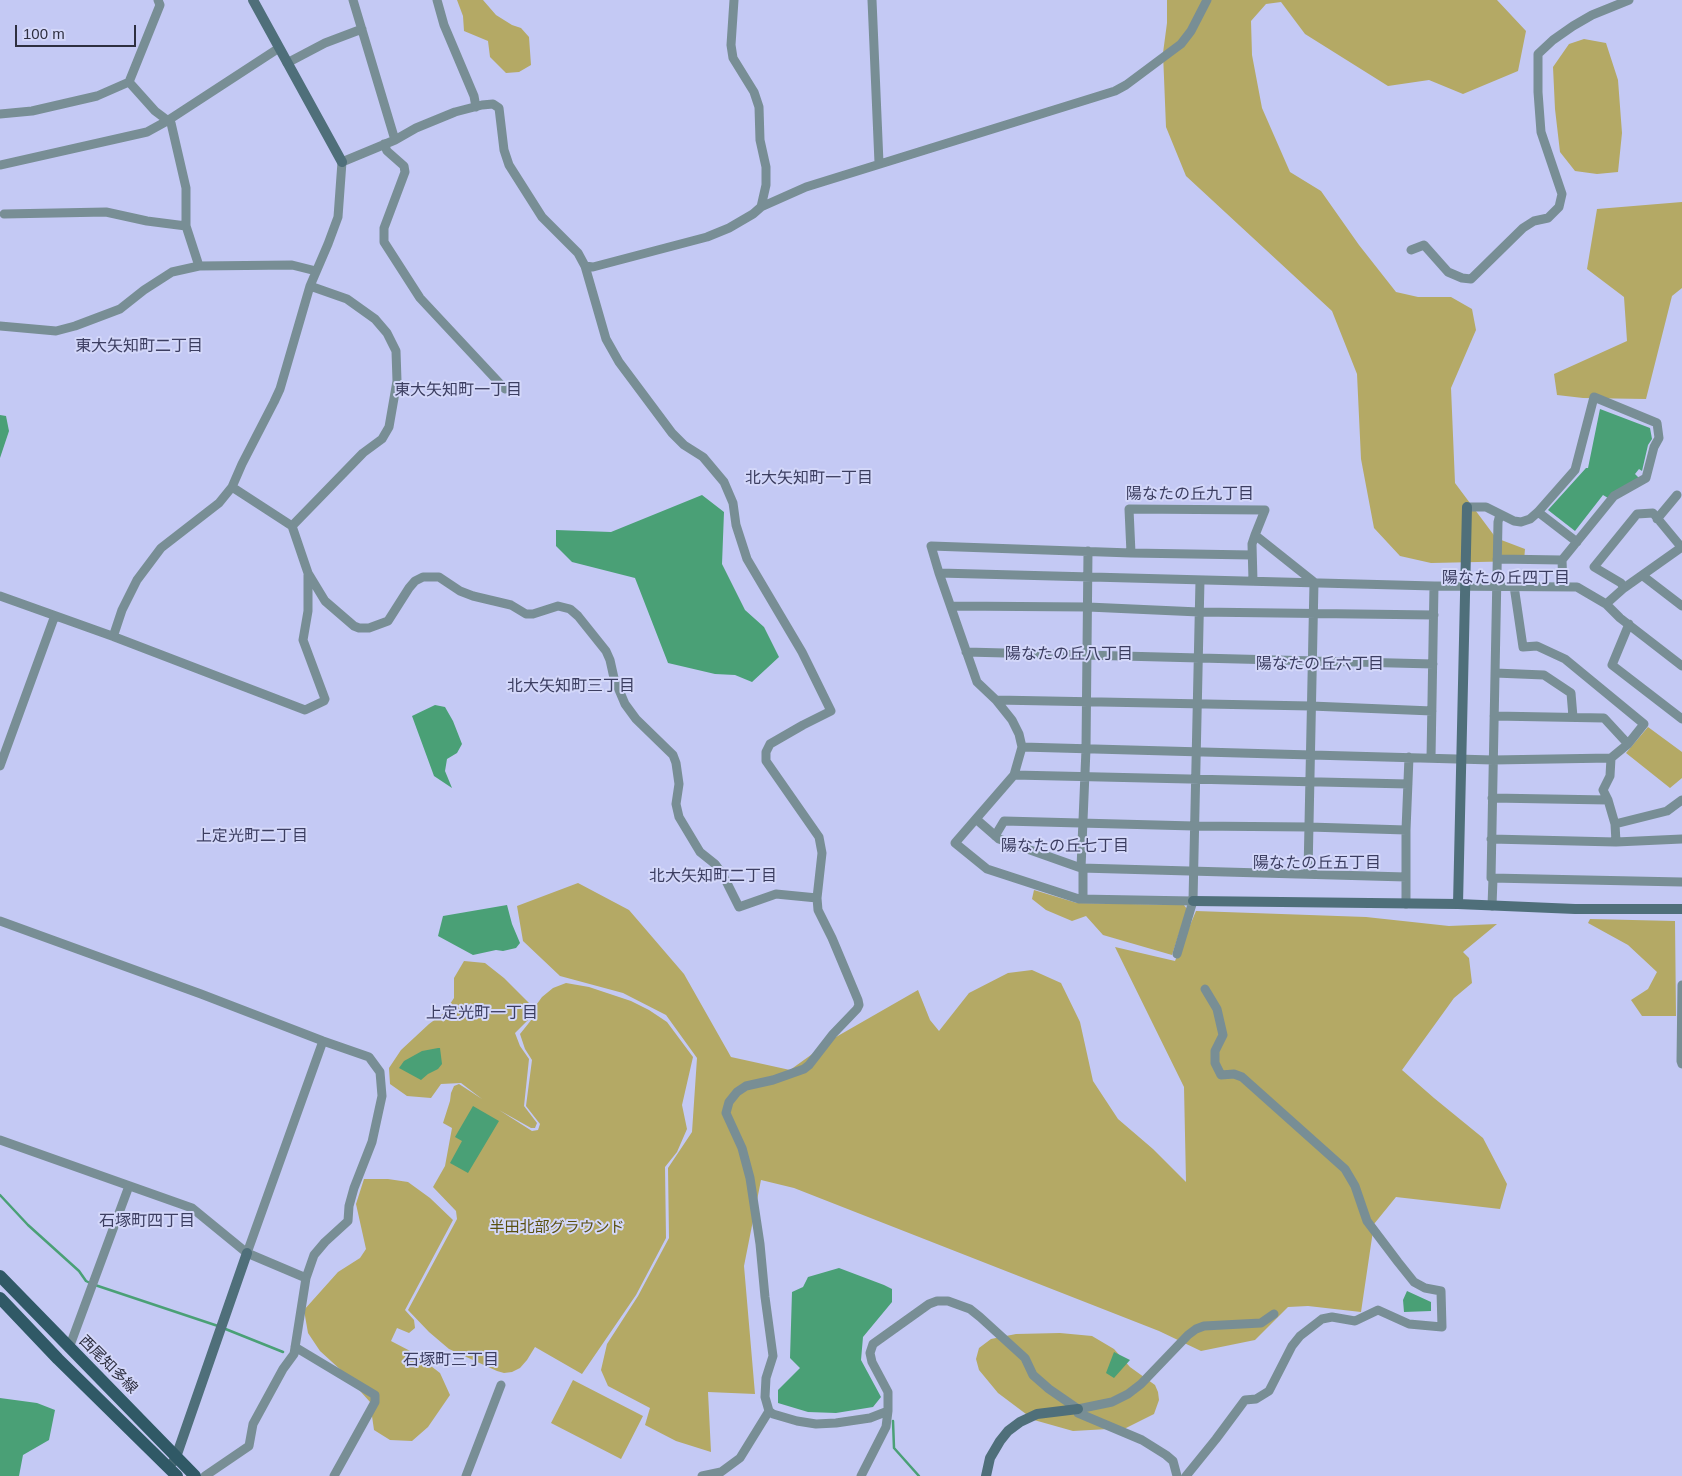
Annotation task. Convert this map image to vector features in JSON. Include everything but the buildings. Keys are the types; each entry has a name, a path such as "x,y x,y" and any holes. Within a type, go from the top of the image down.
{"main road":[{"name":"西尾知多線","path":"0,1276 195,1476"},
{"name":"西尾知多線","path":"0,1298 58,1359 173,1472"}],"street":[{"path":"0,114 32,111 97,96 128,82 160,5 158,0"},
{"path":"112,636 128,596 137,580 161,548 218,503 232,487 280,389 310,286 338,217 342,162 253,0"},
{"path":"353,0 395,140"},
{"path":"437,0 444,25 474,96 476,107"},
{"path":"734,0 731,31 732,58 754,92 759,107 760,140 766,167 766,185 761,207"},
{"path":"872,0 879,164"},
{"path":"585,266 594,267 707,237 736,224 761,207 806,187 1115,91 1181,44 1191,32 1207,0"},
{"path":"1411,250 1424,245 1448,272 1462,278 1471,279 1524,228 1534,221 1548,218 1559,207 1562,194 1541,132 1538,54 1553,40 1573,26 1592,15 1629,0"},
{"path":"287,63 325,43 362,29"},
{"path":"0,165 141,134 167,121 279,48"},
{"path":"128,82 155,111 171,123 186,188 186,226 199,266"},
{"path":"342,162 395,140 437,119 476,107 493,104 499,108 504,150 509,165 537,211 574,248 585,266 604,331 618,362 672,433 684,445 703,457 724,482 734,503 736,525 747,559 802,652 831,711 770,744 766,752 766,762 819,836 822,853 817,898 821,917 858,1000 857,1009 842,1023 804,1069 773,1080 746,1086 737,1092 729,1102 726,1113 742,1148 750,1178 773,1356 766,1378 766,1396 769,1411 740,1458 721,1472 702,1476"},
{"path":"384,144 386,151 404,166 405,172 384,228 384,242 420,298 504,389"},
{"path":"4,214 106,212 147,222 186,226"},
{"path":"0,326 56,331 74,326 120,309 144,290 172,272 199,266 292,265 316,271"},
{"path":"292,526 363,454 382,439 390,427 397,381 396,351 387,333 375,319 347,299 310,286"},
{"path":"1458,904 1467,507 1486,507 1514,522 1530,519 1575,470 1594,397 1657,423 1659,438 1654,447 1646,478 1614,496 1562,560 1562,587"},
{"path":"232,487 292,526 308,573 325,601 354,626 359,628 374,627 388,621 409,588 422,577 439,578 460,591 511,605 526,614 533,614 558,606 570,609 578,616 606,651 625,704 636,719 673,755 676,763 678,784 676,804 678,817 700,852 715,864 723,875 739,907 776,894 817,898"},
{"path":"1658,519 1677,495"},
{"path":"1131,553 1129,508 1265,510 1252,544 1253,581"},
{"path":"1538,512 1577,542"},
{"path":"1606,604 1624,588 1682,548 1653,513 1637,514 1594,567 1621,584 1624,588"},
{"path":"1492,906 1491,839 1500,514"},
{"path":"1255,535 1314,582"},
{"path":"1252,555 931,546 977,682 996,700 1012,720 1019,734 1022,747 1014,775 955,843 987,869 1078,900 1458,904 1576,909 1682,909"},
{"path":"1083,899 1088,551"},
{"path":"1498,559 1562,560"},
{"path":"0,596 112,636 305,710 325,699 303,640 308,611 308,573"},
{"path":"939,573 1434,586 1577,587 1606,604 1614,613 1682,666"},
{"path":"1643,576 1682,606"},
{"path":"1177,954 1193,901 1200,580"},
{"path":"1308,873 1314,582"},
{"path":"1431,758 1434,586"},
{"path":"1022,747 1493,760 1611,758 1628,744 1644,724 1564,659 1536,646 1523,647 1514,586"},
{"path":"951,606 1088,607 1199,612 1434,616"},
{"path":"0,766 54,618 58,617"},
{"path":"1628,624 1612,665 1682,719"},
{"path":"966,652 1433,664"},
{"path":"1495,673 1544,675 1571,693 1573,717"},
{"path":"996,700 1087,700 1432,711"},
{"path":"1494,716 1604,718 1628,744"},
{"path":"1406,904 1406,830 1409,757"},
{"path":"1611,758 1610,776 1603,790 1615,824 1616,842"},
{"path":"1014,775 1408,784"},
{"path":"1492,798 1608,800"},
{"path":"1615,824 1667,811 1682,800"},
{"path":"976,819 999,839 1082,868 1406,876"},
{"path":"995,836 1004,821 1406,830"},
{"path":"1491,839 1616,842 1682,839"},
{"path":"1493,878 1682,882"},
{"path":"0,921 322,1042 368,1057 380,1072 382,1096 372,1142 349,1206 348,1221 324,1242 314,1254 306,1278 294,1354 283,1368 252,1424 249,1446 206,1476"},
{"path":"1682,985 1682,1062"},
{"path":"1186,1476 1245,1400 1256,1399 1269,1391 1292,1346 1300,1336 1322,1319 1332,1317 1355,1321 1378,1310 1409,1324 1442,1328 1441,1292 1425,1288 1414,1282 1398,1262 1367,1221 1354,1186 1345,1169 1242,1077 1234,1074 1221,1075 1215,1063 1215,1051 1223,1035 1217,1010 1205,989"},
{"path":"173,1472 176,1457 322,1042"},
{"path":"0,1140 192,1208 247,1253 306,1278"},
{"path":"69,1348 128,1186"},
{"path":"861,1476 886,1427 888,1411 888,1392 872,1362 870,1353 873,1344 929,1304 942,1301 955,1303 970,1309 1025,1358 1033,1375 1049,1389 1078,1409 1078,1414 1142,1440 1166,1455 1173,1461 1177,1476"},
{"path":"986,1476 990,1458 1000,1441 1008,1431 1020,1422 1037,1414 1078,1409 1112,1402 1128,1394 1141,1384 1188,1335 1196,1330 1204,1326 1261,1323 1274,1314"},
{"path":"295,1347 375,1395 375,1402 334,1476"},
{"path":"466,1476 501,1385"},
{"path":"769,1411 797,1421 816,1424 870,1418 888,1411"}],"green space":[{"path":"457,0 483,0 496,15 521,28 529,37 531,65 519,72 506,73 490,57 488,41 464,31 463,16"},
{"path":"1167,0 1497,0 1526,31 1518,71 1463,94 1429,80 1388,86 1305,34 1281,2 1266,4 1251,21 1252,55 1262,108 1290,172 1321,191 1359,245 1396,292 1418,297 1451,297 1472,309 1476,330 1451,388 1455,483 1496,538 1525,549 1524,561 1431,563 1400,556 1374,528 1361,459 1357,374 1332,311 1186,176 1166,127 1163,53 1167,23"},
{"path":"1584,39 1606,43 1618,80 1622,133 1618,172 1597,174 1575,171 1560,152 1553,67 1569,44"},
{"path":"1682,202 1682,288 1672,296 1646,399 1583,398 1557,395 1554,374 1627,341 1624,297 1587,269 1597,209"},
{"path":"1648,727 1682,752 1682,778 1670,788 1626,753"},
{"path":"578,883 629,910 684,974 731,1057 790,1070 836,1037 918,990 930,1020 939,1031 969,993 1008,973 1032,970 1061,983 1080,1022 1093,1081 1118,1119 1153,1149 1186,1182 1184,1087 1115,947 1175,961 1196,911 1366,917 1449,926 1497,924 1463,952 1469,958 1472,983 1454,998 1402,1070 1483,1138 1507,1184 1500,1209 1396,1197 1374,1224 1361,1312 1308,1306 1288,1307 1255,1340 1201,1351 1159,1331 794,1188 761,1180 744,1266 755,1394 708,1392 711,1452 676,1441 645,1425 650,1408 608,1386 601,1370 607,1344 638,1296 669,1238 668,1168 692,1132 697,1058 666,1015 623,993 560,976 523,941 517,906"},
{"path":"1034,890 1077,903 1184,905 1187,909 1172,955 1103,935 1086,916 1072,921 1046,910 1032,899"},
{"path":"1590,919 1675,921 1676,1016 1642,1016 1631,1000 1648,989 1657,972 1628,945 1588,923"},
{"name":"半田北部グラウンド","path":"464,961 485,963 504,978 532,1006 530,1018 515,1033 520,1046 529,1059 524,1106 537,1123 535,1128 531,1128 499,1110 532,1131 538,1130 540,1124 526,1106 532,1060 525,1049 520,1034 532,1019 534,1008 542,997 553,988 566,983 589,987 631,1001 667,1022 693,1057 682,1105 687,1129 677,1152 665,1167 666,1238 636,1295 582,1374 535,1347 520,1368 512,1372 504,1373 497,1371 449,1349 408,1310 457,1219 456,1211 433,1187 445,1166 452,1128 443,1123 451,1093 454,1086 459,1084 482,1099 461,1083 441,1084 431,1098 407,1096 390,1084 389,1068 401,1050 444,1013 454,998 454,978"},
{"path":"364,1179 388,1179 408,1182 430,1198 453,1220 405,1310 414,1320 415,1328 409,1333 397,1328 391,1341 414,1353 440,1373 450,1395 428,1427 412,1441 390,1440 374,1430 370,1402 343,1372 320,1351 308,1333 304,1310 338,1272 360,1258 366,1249 356,1204"},
{"path":"1060,1333 1092,1336 1114,1349 1130,1367 1155,1385 1159,1400 1154,1414 1126,1428 1073,1431 1034,1420 998,1393 979,1370 976,1359 979,1348 991,1339 1016,1334"},
{"path":"573,1380 643,1416 621,1459 551,1423"}],"shaded area":[{"path":"1600,409 1650,428 1652,439 1648,445 1642,471 1639,469 1635,474 1639,478 1608,498 1603,495 1575,531 1548,510 1588,468"},
{"path":"0,415 6,416 9,431 0,458"},
{"path":"702,495 724,512 722,564 745,610 764,627 779,657 752,682 735,675 715,674 668,663 635,578 572,562 556,546 556,530 611,532"},
{"path":"435,705 445,707 462,744 457,753 447,759 445,771 452,788 434,776 412,716"},
{"path":"507,905 520,943 516,948 473,955 438,936 443,916"},
{"path":"440,1048 442,1064 438,1069 421,1080 399,1068 404,1061 422,1051"},
{"path":"473,1106 499,1121 468,1173 450,1163 462,1141 455,1137"},
{"path":"839,1268 892,1289 892,1302 863,1337 861,1360 881,1397 873,1407 836,1413 808,1412 778,1403 778,1390 800,1368 790,1358 792,1292 803,1287 808,1277"},
{"path":"1407,1291 1431,1302 1431,1311 1404,1312 1403,1300"},
{"path":"1114,1352 1130,1360 1114,1378 1106,1373"},
{"path":"0,1398 37,1403 55,1410 49,1440 23,1455 19,1476 0,1476"}],"waterway":[{"path":"0,1195 28,1225 90,1283"},
{"path":"95,1285 218,1326"},
{"path":"223,1328 283,1352"},
{"path":"893,1421 894,1448 919,1476"}],"district":[{"name":"東大矢知町二丁目","path":"139,347"},
{"name":"東大矢知町一丁目","path":"458,391"},
{"name":"北大矢知町一丁目","path":"809,479"},
{"name":"陽なたの丘九丁目","path":"1190,495"},
{"name":"陽なたの丘四丁目","path":"1506,579"},
{"name":"陽なたの丘八丁目","path":"1069,655"},
{"name":"陽なたの丘六丁目","path":"1320,665"},
{"name":"北大矢知町三丁目","path":"571,687"},
{"name":"上定光町二丁目","path":"252,837"},
{"name":"陽なたの丘七丁目","path":"1065,847"},
{"name":"陽なたの丘五丁目","path":"1317,864"},
{"name":"北大矢知町二丁目","path":"713,877"},
{"name":"上定光町一丁目","path":"482,1014"},
{"name":"石塚町四丁目","path":"147,1222"},
{"name":"石塚町三丁目","path":"451,1361"}]}
